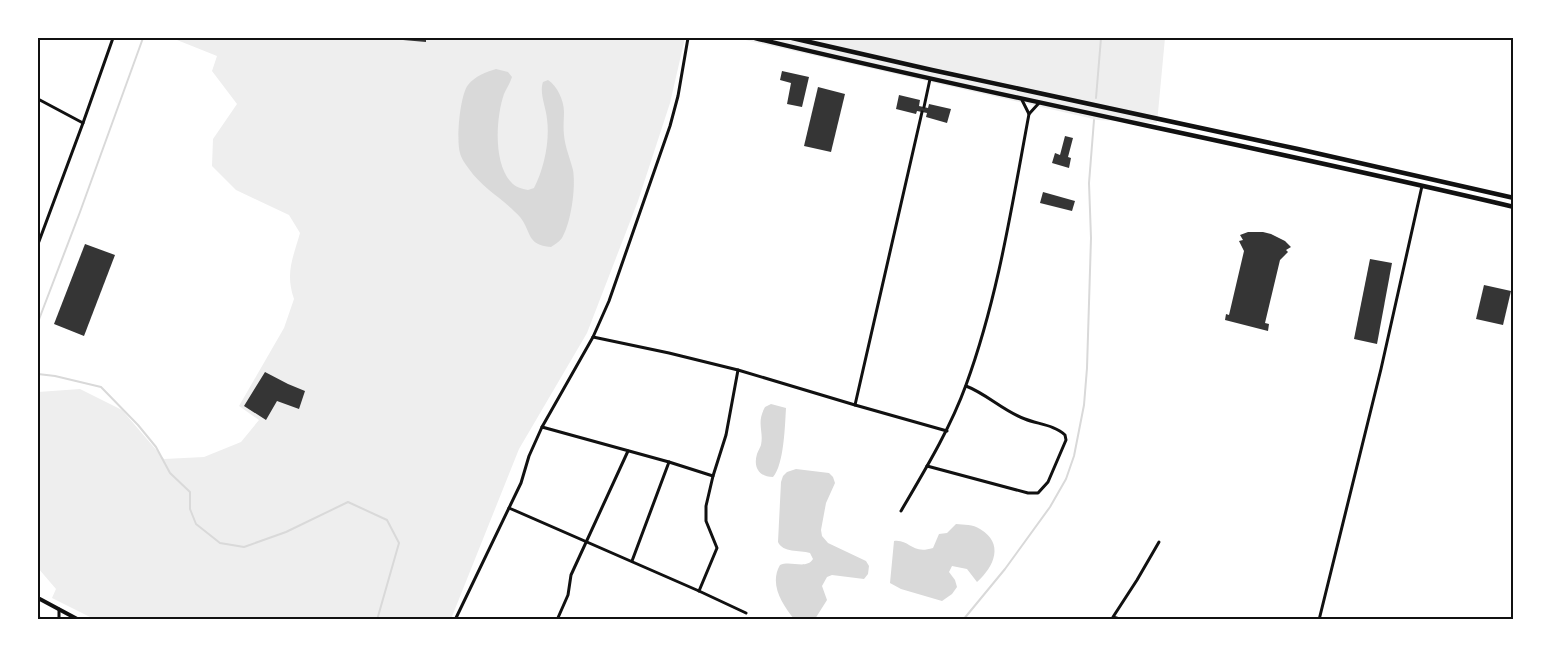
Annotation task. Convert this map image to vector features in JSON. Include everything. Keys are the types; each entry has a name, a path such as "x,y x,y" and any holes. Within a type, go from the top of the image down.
{"main road":[{"path":"755,38 1022,100 1242,145 1514,207"},
{"path":"792,38 1514,198"}],"street":[{"path":"38,244 113,38"},
{"path":"455,620 521,483 542,427 593,337 621,271 666,141 678,96 688,38"},
{"path":"924,107 930,79"},
{"path":"38,99 83,123"},
{"path":"1022,100 1029,114"},
{"path":"901,511 947,431 966,386 993,297 1029,114 1039,103"},
{"path":"855,405 922,112"},
{"path":"1319,620 1381,369 1422,186"},
{"path":"593,337 738,370 947,431"},
{"path":"699,591 717,548 706,518 706,506 728,424 738,370"},
{"path":"927,466 1028,493 1038,493 1048,483 1066,440 1065,435 1057,429 1012,414 966,386"},
{"path":"542,427 713,476"},
{"path":"558,620 571,575 628,451"},
{"path":"632,561 669,462"},
{"path":"509,508 632,561 746,614"},
{"path":"1123,620 1113,617 1159,542"},
{"path":"38,598 79,620"},
{"path":"59,609 59,620"}],"shaded area":[{"path":"172,38 685,38 670,103 638,201 587,333 519,449 451,619 94,619 52,598 56,589 38,568 38,392 80,389 122,410 164,459 204,457 241,442 259,420 239,406 284,328 294,299 290,273 300,233 289,215 236,190 212,166 213,139 237,104 212,71 217,56"},
{"path":"737,38 1165,38 1157,123 1098,120"},
{"path":"496,69 508,72 512,77 501,104 498,140 505,174 517,186 528,190 534,188 543,164 548,128 542,95 543,82 548,80 551,83 563,103 566,148 574,177 573,195 565,232 561,239 551,247 533,241 520,217 474,176 461,155 459,128 465,90 477,77"},
{"path":"771,404 786,408 780,464 773,477 768,477 758,470 756,463 762,440 762,413 765,407"},
{"path":"796,469 829,473 833,477 835,483 826,503 822,536 828,543 866,561 869,566 868,574 864,579 832,575 827,577 822,586 827,600 815,619 794,619 781,600 776,586 780,565 806,564 813,559 810,553 787,550 778,542 781,482 787,472"},
{"path":"956,524 977,527 992,541 994,555 992,562 977,582 967,569 952,566 949,572 957,587 942,601 901,589 890,583 894,541 926,550 933,548 939,534 947,533"}],"building":[{"path":"403,38 426,38 426,42 403,40"},
{"path":"782,71 809,77 802,107 787,104 791,83 780,80"},
{"path":"818,87 845,94 831,152 804,146"},
{"path":"899,95 920,100 919,106 928,108 929,104 951,109 947,123 926,117 927,113 917,111 916,114 896,109"},
{"path":"1065,136 1073,138 1068,157 1071,158 1069,168 1052,163 1055,153 1060,155"},
{"path":"1043,192 1075,201 1072,211 1040,203"},
{"path":"1248,232 1271,234 1291,247 1286,250 1288,252 1280,260 1265,323 1269,324 1268,331 1225,320 1226,314 1229,315 1244,251 1239,241 1243,240 1240,235"},
{"path":"85,244 115,255 84,336 54,324"},
{"path":"1370,259 1392,263 1377,344 1354,339"},
{"path":"1484,285 1511,291 1503,325 1476,319"},
{"path":"265,372 305,391 299,409 277,401 266,420 244,406"}],"waterway":[{"path":"38,322 143,38"},
{"path":"1096,98 1101,38"},
{"path":"963,620 1005,569 1050,507 1066,479 1074,456 1084,405 1087,368 1091,238 1089,183 1094,120"},
{"path":"38,374 101,387 138,425 156,447 170,473 190,492 190,509 196,524 220,543 244,547 286,532 348,502 387,520 399,543 377,620"},
{"path":"38,614 41,620"}]}
